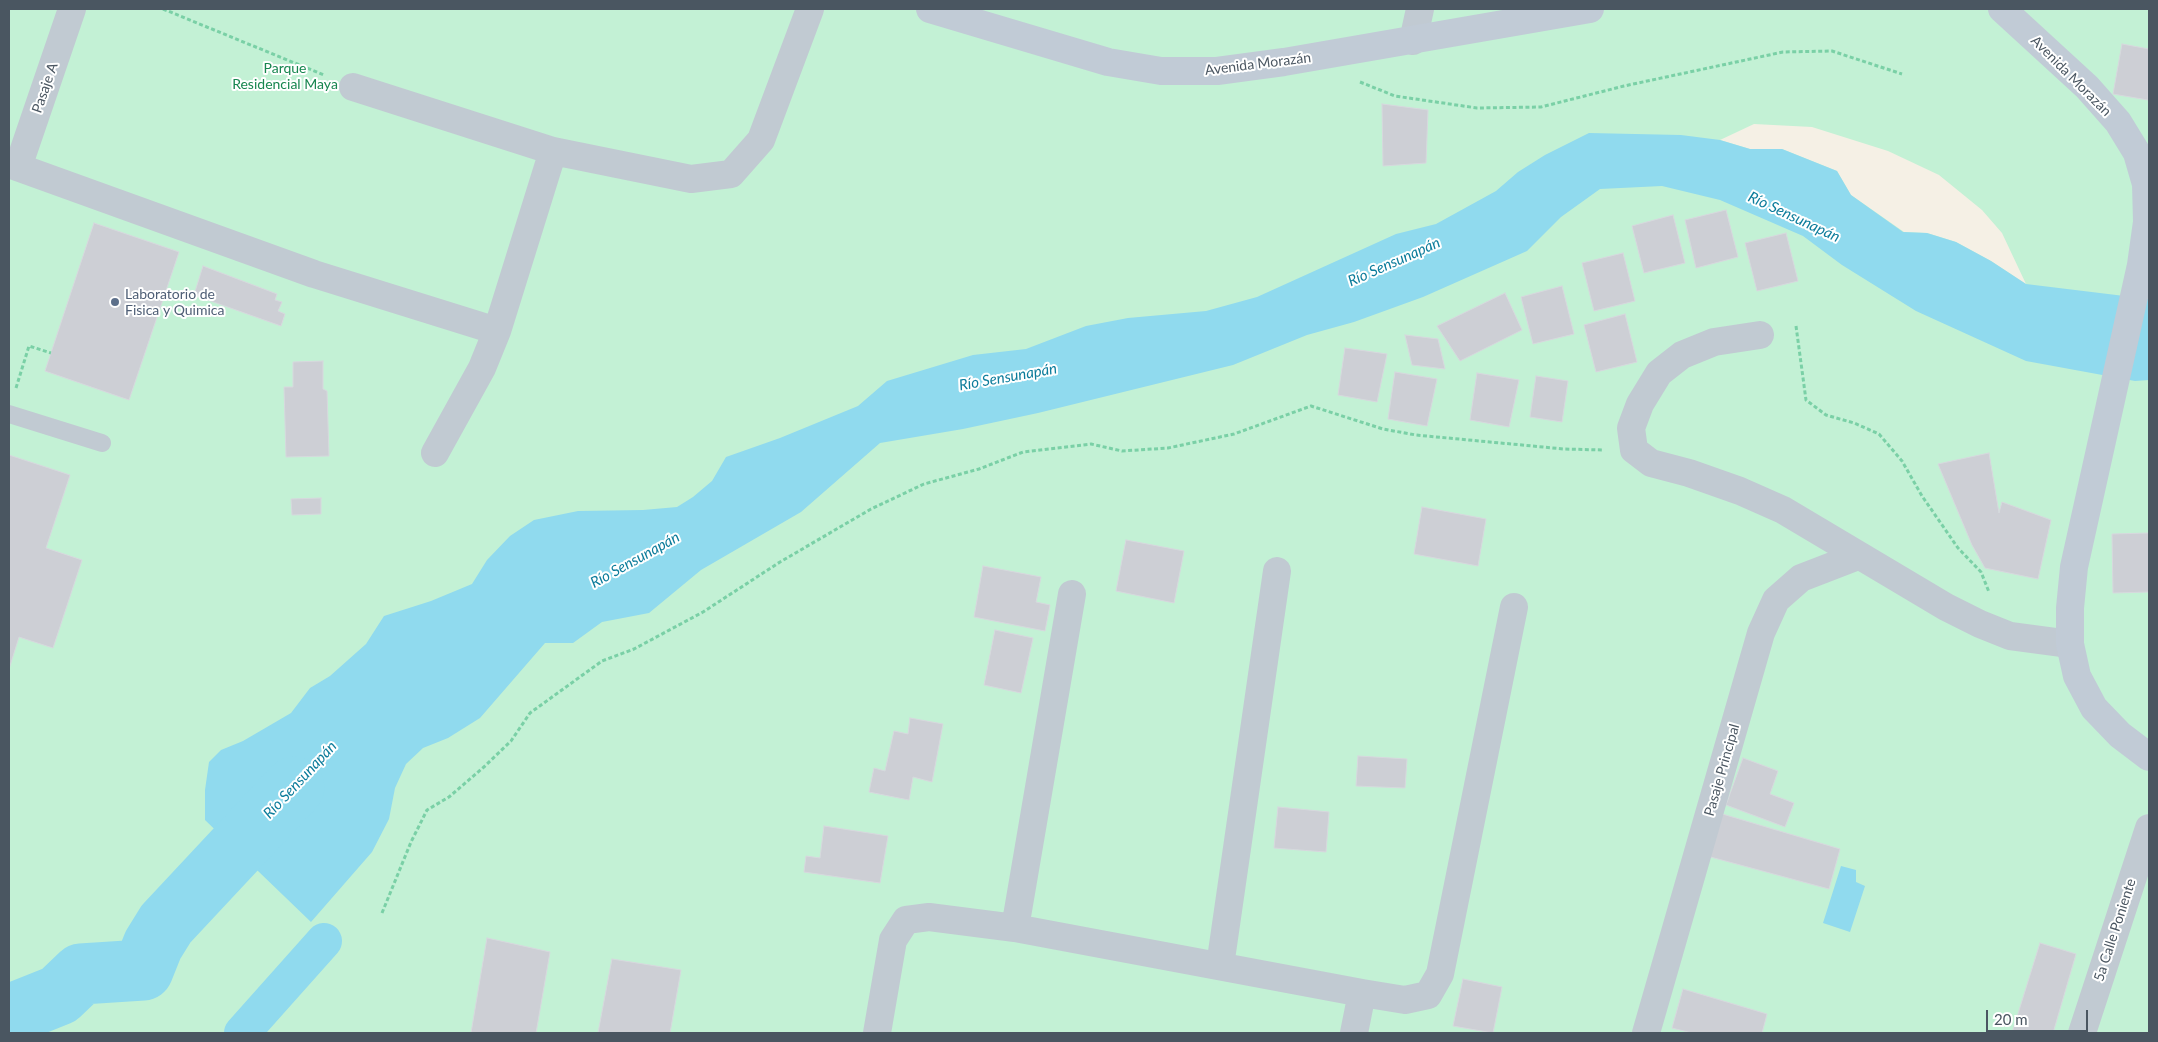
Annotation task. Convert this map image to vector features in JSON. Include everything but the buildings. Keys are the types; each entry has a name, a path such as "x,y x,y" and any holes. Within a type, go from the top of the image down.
{"main road":[{"name":"Avenida Morazán","path":"930,9 1108,62 1161,72 1217,71 1284,62 1590,9"},
{"name":"Avenida Morazán","path":"2002,9 2087,87 2118,122 2137,153 2146,184 2147,222 2141,266 2074,567 2070,608 2070,644 2077,676 2094,708 2120,735 2149,757"}],"street":[{"name":"Pasaje A","path":"13,165 72,9"},
{"path":"353,86 553,151 691,179 731,174 761,140 810,9"},
{"path":"1413,41 1420,9"},
{"path":"435,452 482,368 497,331 553,151"},
{"path":"13,165 314,274 497,331"},
{"path":"1760,335 1714,342 1682,355 1659,373 1640,404 1631,428 1634,450 1651,463 1740,490 1783,510 1946,607 1980,624 2010,636 2070,644"},
{"name":"Pasaje Principal","path":"1646,1033 1761,633 1772,608 1776,600 1801,578 1858,556"},
{"path":"1220,966 1276,571"},
{"path":"1015,928 1072,594"},
{"path":"877,1033 893,940 906,920 929,916 1015,928 1405,1000 1428,996 1440,974 1514,607"},
{"name":"5a Calle Poniente","path":"2082,1033 2149,828"},
{"path":"1354,1033 1362,993"}],"lane":[{"path":"9,414 102,443"}],"path":[{"path":"163,9 353,86"},
{"path":"1365,48 1358,81 1396,96 1477,108 1541,108 1624,86 1783,52 1832,51 1902,74"},
{"path":"1796,326 1806,400 1826,416 1854,423 1879,434 1902,461 1922,496 1958,548 1981,572 1994,605 2010,636"},
{"path":"14,392 29,346 51,353"},
{"path":"382,913 410,842 427,810 449,797 485,766 511,740 530,712 602,661 634,649 703,612 780,562 872,509 924,484 979,469 1023,452 1091,444 1122,451 1168,448 1234,434 1283,418 1311,406 1383,429 1416,435 1564,449 1634,450"}],"green space":[{"name":"Parque Residencial Maya","path":"9,9 2149,9 2149,1033 9,1033"}],"sand":[{"path":"1754,124 1812,127 1888,151 1939,175 1982,210 2002,233 2026,284 1991,261 1956,242 1927,233 1904,232 1851,195 1837,171 1782,149 1750,149 1720,140"}],"water":[{"path":"1589,133 1681,135 1720,140 1750,149 1782,149 1837,171 1851,195 1903,232 1927,233 1956,242 1991,261 2026,284 2149,299 2149,380 2135,381 2026,361 1916,311 1842,265 1803,236 1720,200 1662,186 1600,189 1561,217 1527,251 1423,297 1354,322 1307,335 1233,365 1038,413 963,429 880,443 801,512 701,570 649,613 602,622 573,643 545,643 480,718 448,738 423,748 406,764 395,788 389,819 372,852 311,922 205,820 205,790 209,762 221,750 243,741 291,713 310,688 330,676 366,644 384,616 431,601 472,584 487,560 510,536 534,520 578,511 643,510 677,507 693,497 712,481 726,457 780,438 858,406 887,381 973,355 1026,349 1086,326 1128,318 1206,311 1257,297 1396,234 1436,224 1496,191 1518,172 1545,155"},
{"path":"1841,866 1856,870 1856,882 1865,886 1850,932 1823,923"}],"waterway":[{"name":"Río Sensunapán","path":"9,1015 59,995 81,974 143,970 153,945 166,924 294,787"},
{"path":"242,1033 324,941"}],"place":[{"name":"Laboratorio de Fisica y Quimica","path":"115,302"}]}
